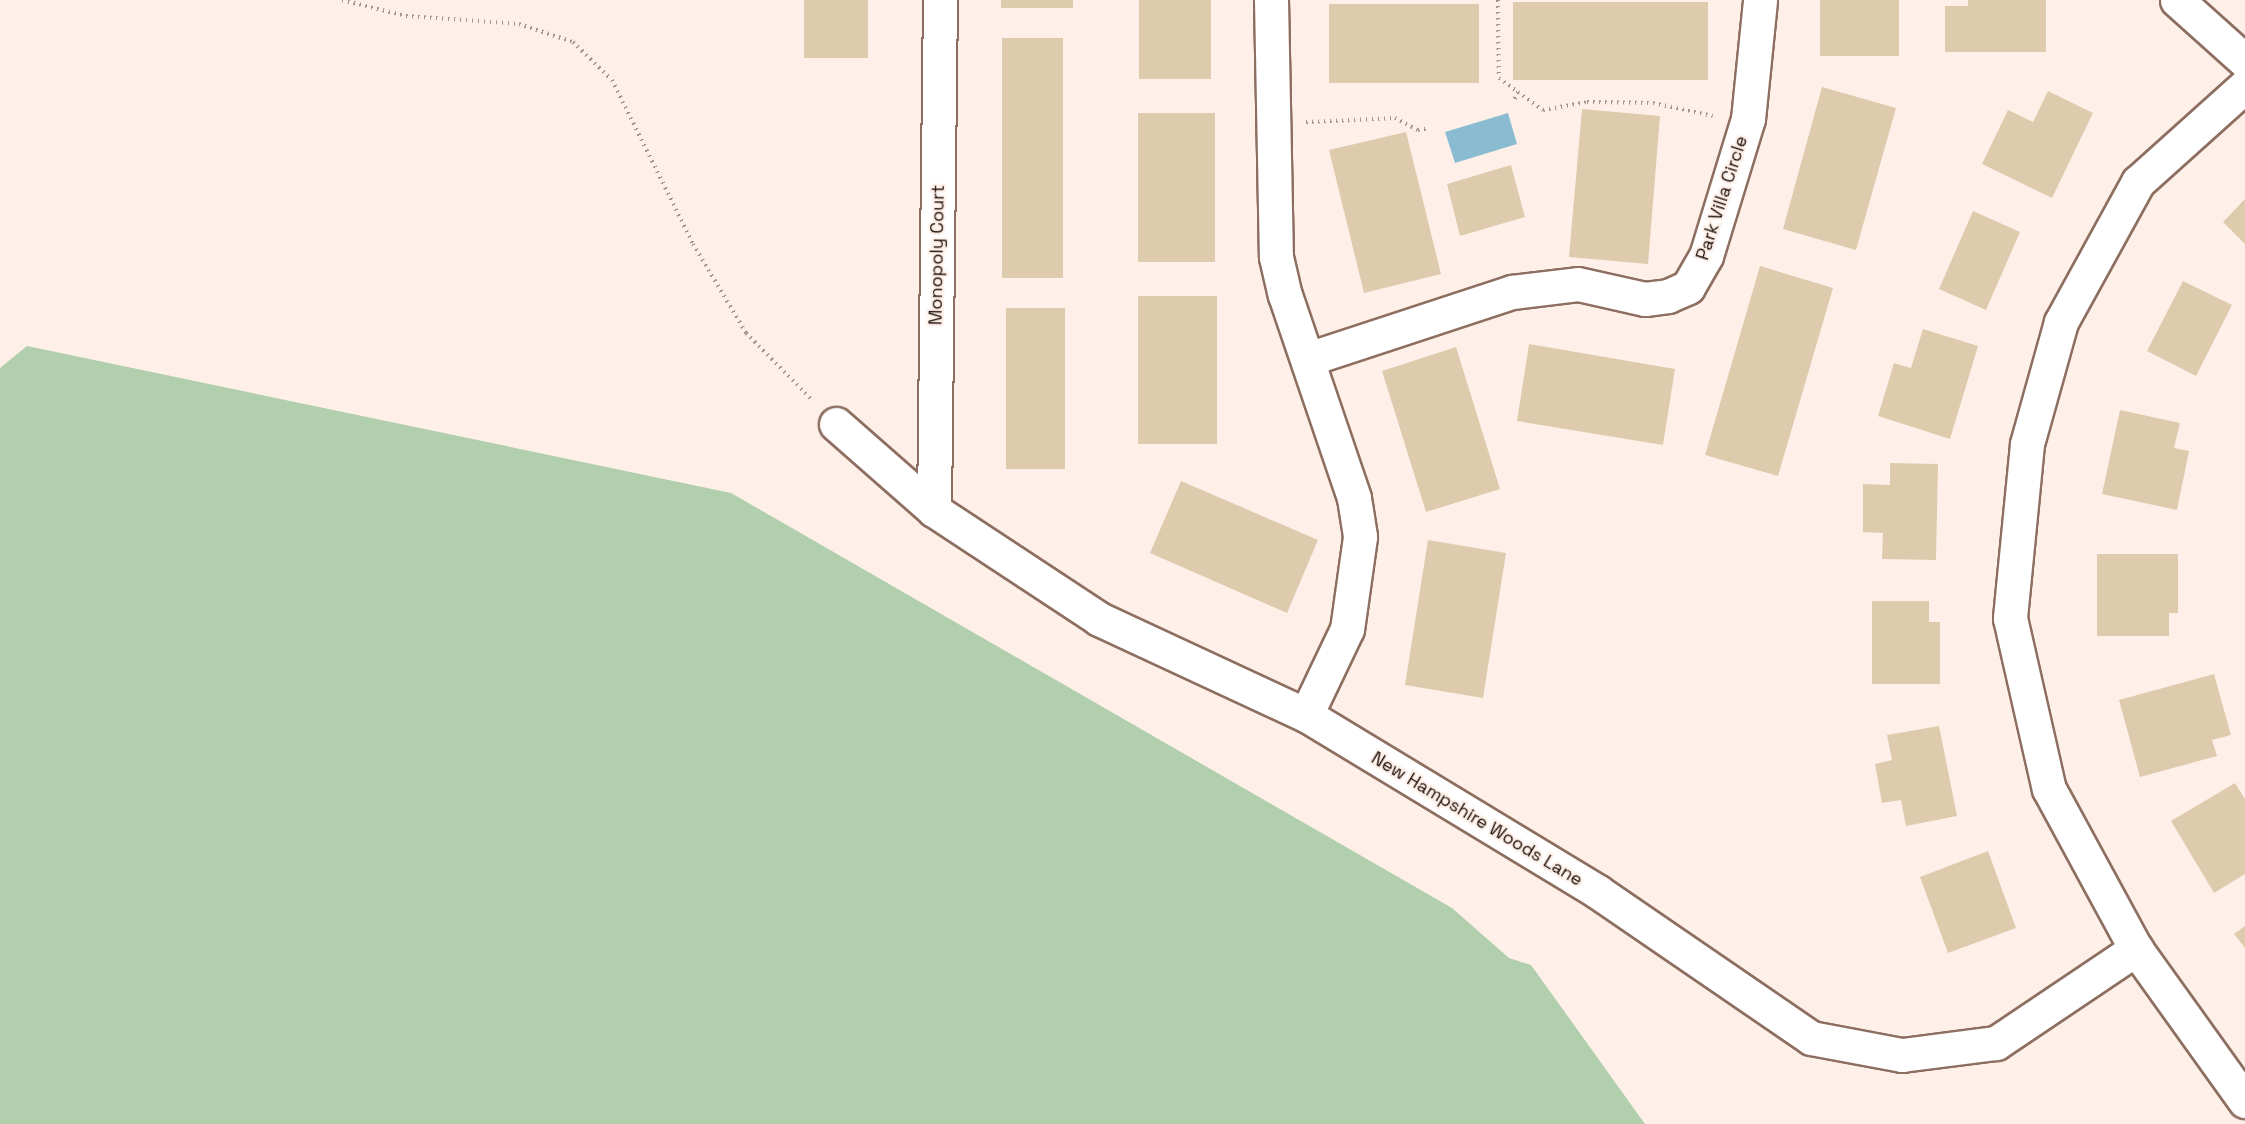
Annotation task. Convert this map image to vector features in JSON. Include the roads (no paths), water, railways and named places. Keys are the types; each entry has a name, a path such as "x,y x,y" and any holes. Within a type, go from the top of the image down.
{"street":[{"name":"Monopoly Court","path":"934,510 940,0"},
{"path":"1271,0 1276,257 1285,295 1354,498 1360,537 1347,629 1306,715"},
{"name":"Park Villa Circle","path":"1308,359 1512,292 1578,284 1646,299 1668,296 1688,287 1706,256 1747,123 1758,52 1760,0"},
{"path":"2177,0 2245,61"},
{"path":"2245,86 2138,182 2061,322 2027,444 2010,618 2049,789 2136,949 2245,1101"},
{"name":"New Hampshire Woods Lane","path":"836,424 934,510 1099,619 1306,715 1598,892 1811,1038 1902,1054 1996,1043 2136,949"}],"water":[{"path":"1508,113 1517,144 1455,163 1445,132"}]}
